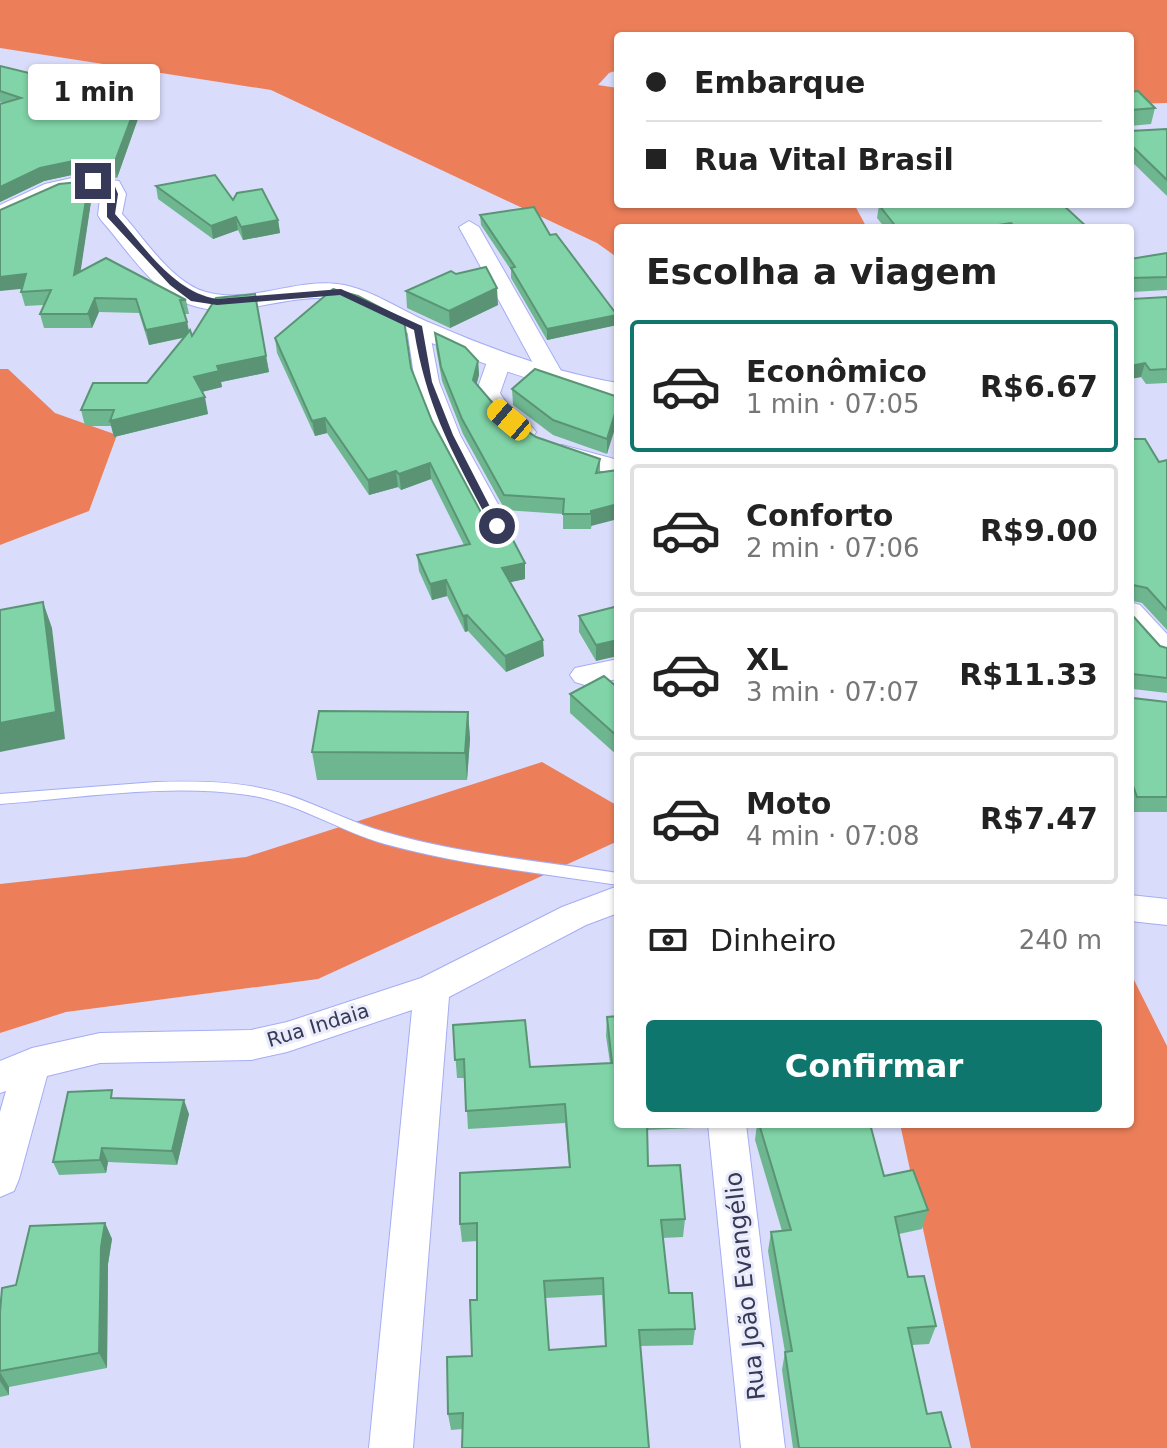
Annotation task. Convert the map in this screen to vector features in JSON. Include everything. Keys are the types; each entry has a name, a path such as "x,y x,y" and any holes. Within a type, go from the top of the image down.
{"street":[{"path":"0,215 69,184 102,183 111,186 114,194 110,215 173,283 195,299 217,302 341,292 418,328 500,359 614,391"},
{"path":"469,227 552,376"},
{"path":"418,328 427,382 448,435 497,526"},
{"path":"500,359 489,382 488,393 497,410 544,445 614,467"},
{"path":"1134,615 1167,652"},
{"path":"585,675 614,670"},
{"name":"Rua Indaia","path":"16,1070 100,1048 251,1045 287,1037 432,989 574,916 614,901"},
{"path":"1134,908 1167,912"},
{"path":"391,1448 432,989"},
{"path":"0,1179 16,1070"},
{"name":"Rua João Evangélio","path":"727,1128 763,1448"}],"lane":[{"path":"0,799 199,787 247,790 278,796 386,838 526,866 614,878"}],"shaded area":[{"path":"0,0 1167,0 1167,103 1134,104 1134,32 614,32 614,71 598,85 614,87 614,208 856,208 865,224 614,224 614,255 597,243 271,90 0,48"},
{"path":"0,369 8,369 55,413 117,435 89,511 0,545"},
{"path":"542,762 614,804 614,843 318,979 66,1012 0,1033 0,884 246,857"},
{"path":"1134,980 1167,1046 1167,1448 971,1448 901,1128 1134,1128"}],"building":[{"path":"0,66 33,74 41,71 138,100 114,164 78,160 40,168 0,187 0,104 21,98 0,91"},
{"path":"1138,91 1155,108 1134,110 1134,92"},
{"path":"1167,129 1167,180 1134,148 1134,131"},
{"path":"215,175 233,200 237,193 262,189 278,220 241,227 236,217 211,226 156,186"},
{"path":"89,181 74,275 106,258 186,300 180,300 187,322 146,330 136,299 95,298 88,314 40,314 51,290 21,292 26,274 0,277 0,210 59,184"},
{"path":"534,207 550,235 556,234 614,311 614,316 547,329 511,268 515,267 480,215"},
{"path":"881,208 1066,208 1084,224 1011,223 894,224"},
{"path":"1167,253 1167,277 1134,278 1134,258"},
{"path":"486,267 497,288 449,311 406,291 451,271 456,274"},
{"path":"333,289 358,296 404,320 411,368 432,421 484,518 502,519 525,563 502,568 543,640 505,656 467,615 463,616 446,580 430,584 417,555 470,544 430,463 399,474 396,471 368,480 325,418 312,421 275,338"},
{"path":"255,294 266,356 217,366 219,371 194,377 205,397 110,421 114,410 81,410 93,383 147,383 190,330 192,336 216,298"},
{"path":"1167,297 1167,369 1150,370 1145,363 1134,365 1134,299"},
{"path":"435,333 465,347 478,361 473,380 502,414 536,437 600,459 596,473 614,471 614,505 591,511 591,514 563,514 564,499 504,495 462,419 441,367"},
{"path":"535,369 614,396 614,417 607,439 553,420 512,389"},
{"path":"1134,439 1145,439 1159,462 1167,460 1167,610 1147,588 1134,585"},
{"path":"43,602 56,712 0,723 0,610"},
{"path":"614,607 614,641 596,645 579,616"},
{"path":"1134,617 1160,646 1167,648 1167,678 1134,674"},
{"path":"604,676 614,685 614,733 570,694"},
{"path":"1134,698 1167,702 1167,797 1137,797 1134,788"},
{"path":"319,711 468,712 465,753 312,752"},
{"path":"614,1016 614,1128 647,1128 648,1166 680,1165 685,1219 661,1220 669,1293 692,1293 695,1329 639,1330 649,1448 462,1448 463,1413 448,1414 447,1357 472,1356 470,1300 477,1300 477,1223 460,1224 460,1173 570,1167 565,1104 466,1111 464,1059 455,1060 453,1025 525,1020 530,1067 612,1063 607,1017","holes":["603,1278 606,1346 549,1350 544,1281"]},
{"path":"112,1090 111,1098 184,1100 172,1151 102,1148 100,1160 53,1162 68,1092"},
{"path":"760,1128 871,1128 884,1176 913,1170 928,1210 895,1217 908,1277 924,1276 936,1326 908,1328 927,1414 941,1412 951,1448 799,1448 785,1352 792,1351 771,1232 791,1230"},
{"path":"105,1223 101,1247 99,1353 0,1371 2,1288 16,1285 30,1226"}],"route":[{"path":"93,181 111,186 114,194 110,215 173,283 195,299 217,302 341,292 381,308 418,328 427,382 448,435 497,526"}]}
